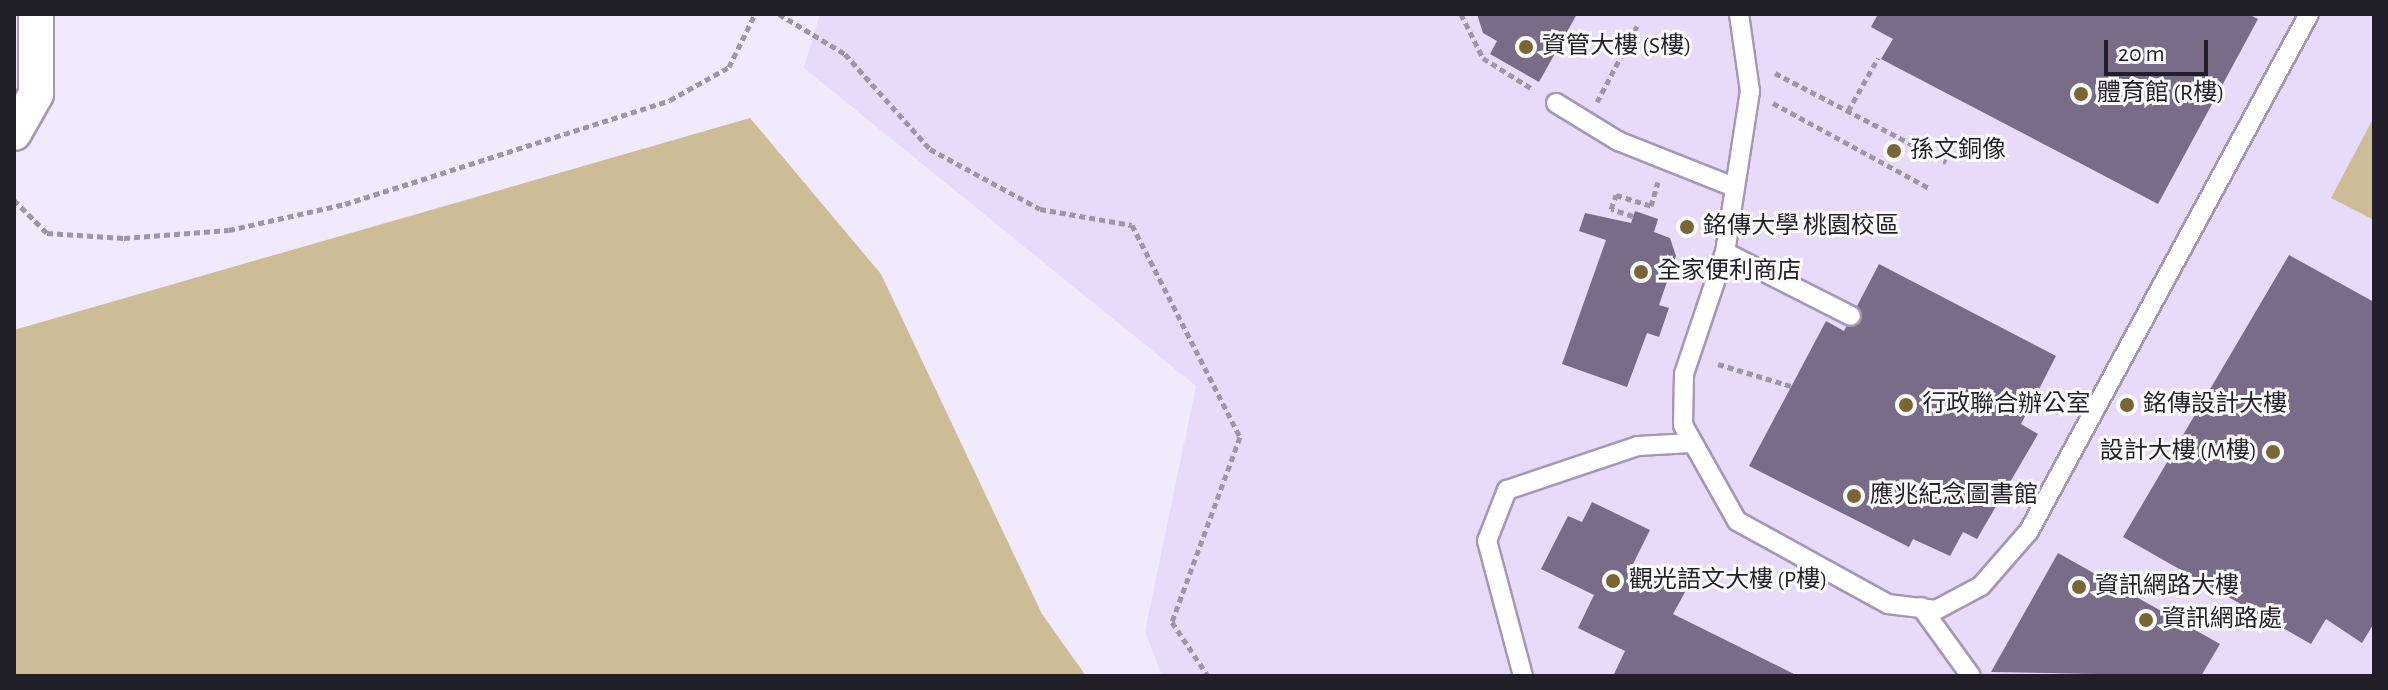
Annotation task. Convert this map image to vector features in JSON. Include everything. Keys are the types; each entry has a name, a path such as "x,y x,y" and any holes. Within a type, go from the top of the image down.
{"street":[{"path":"14,133 36,94 36,14"}],"lane":[{"path":"1739,14 1750,91 1725,252 1684,374 1683,425 1737,521 1888,604 1936,610 1981,586 2029,531 2309,14"},
{"path":"1556,103 1618,141 1734,187"},
{"path":"1725,252 1851,316"},
{"path":"1523,676 1487,541 1507,490 1638,446 1691,443"},
{"path":"1921,607 1971,676"}],"path":[{"path":"14,200 47,233 124,238 229,230 345,204 670,100 729,67 755,14"},
{"path":"779,14 845,54 930,149 1040,209 1132,225 1240,437 1172,622 1208,676"},
{"path":"1461,14 1483,58 1556,103"},
{"path":"1587,120 1637,26"},
{"path":"1848,111 1878,58"},
{"path":"1775,73 1946,162"},
{"path":"1772,103 1931,189"},
{"path":"1633,216 1611,209 1616,195 1651,206"},
{"path":"1718,364 1791,386"}],"shaded area":[{"name":"銘傳大學 桃園校區","path":"820,14 2374,14 2374,676 1162,676 1145,631 1196,386 804,68"},
{"path":"2374,117 2374,220 2331,198"},
{"path":"750,118 881,274 1042,614 1086,676 14,676 14,330"}],"building":[{"name":"資管大樓 (S樓)","path":"1477,14 1577,14 1539,82 1490,54 1497,41 1483,33"},
{"name":"體育館 (R樓)","path":"1878,14 2248,14 2258,19 2158,204 1881,59 1893,39 1871,27"},
{"path":"1635,211 1658,219 1654,232 1670,238 1676,256 1659,305 1669,308 1659,337 1647,333 1627,387 1562,364 1606,240 1579,231 1585,213 1631,223"},
{"name":"設計大樓 (M樓)","path":"2289,255 2374,302 2374,623 2362,643 2326,619 2311,644 2123,537"},
{"name":"行政聯合辦公室","path":"1879,264 2056,356 2021,424 2038,434 1977,539 1963,532 1950,556 1913,539 1909,547 1749,466 1826,321 1844,331"},
{"name":"觀光語文大樓 (P樓)","path":"1592,502 1650,530 1632,566 1685,592 1673,614 1798,676 1613,676 1625,651 1578,628 1594,595 1541,569 1568,516 1582,522"},
{"name":"資訊網路大樓","path":"2058,553 2220,644 2201,676 1991,672"}],"place":[{"name":"資管大樓 (S樓)","path":"1526,47"},
{"name":"體育館 (R樓)","path":"2081,94"},
{"name":"孫文銅像","path":"1894,151"},
{"name":"銘傳大學 桃園校區","path":"1687,227"},
{"name":"全家便利商店","path":"1641,272"},
{"name":"行政聯合辦公室","path":"1906,405"},
{"name":"銘傳設計大樓","path":"2127,405"},
{"name":"設計大樓 (M樓)","path":"2273,452"},
{"name":"應兆紀念圖書館","path":"1854,496"},
{"name":"觀光語文大樓 (P樓)","path":"1613,581"},
{"name":"資訊網路大樓","path":"2079,587"},
{"name":"資訊網路處","path":"2146,620"}]}
